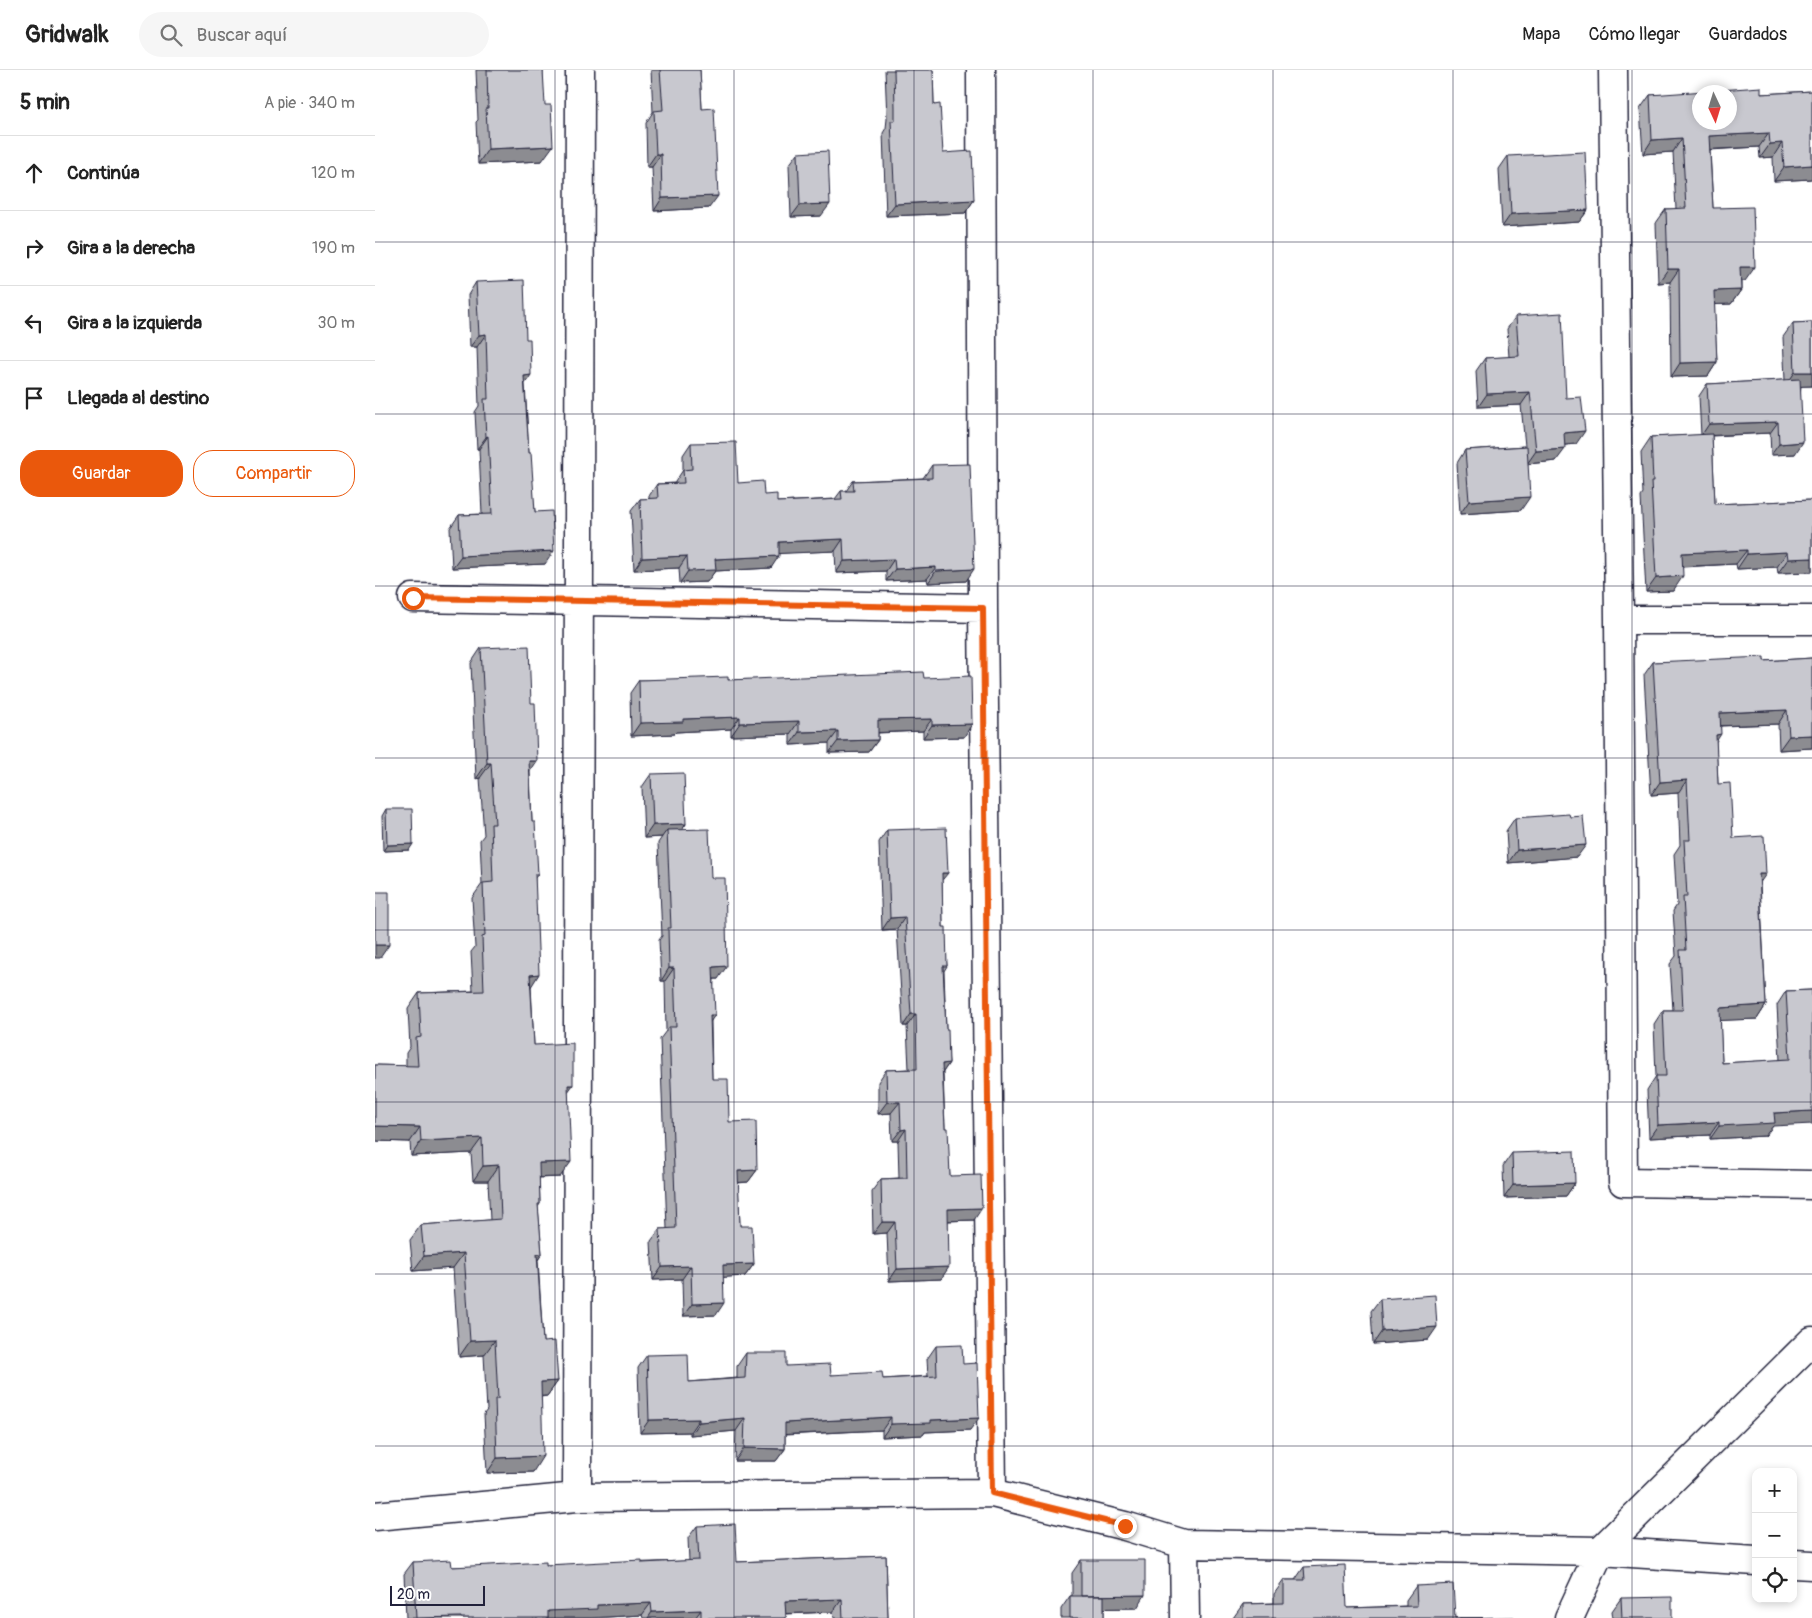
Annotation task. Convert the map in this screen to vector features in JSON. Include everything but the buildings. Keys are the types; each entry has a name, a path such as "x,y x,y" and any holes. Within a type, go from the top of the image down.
{"street":[{"path":"577,1497 580,70"},
{"path":"981,70 983,608 992,1493"},
{"path":"1613,70 1623,1182 1812,1185"},
{"path":"413,598 983,608"},
{"path":"1619,620 1812,620"},
{"path":"1569,1618 1600,1552 1812,1341"},
{"path":"375,1516 577,1497 992,1493 1125,1526 1184,1544 1600,1552 1752,1561"},
{"path":"1184,1544 1185,1618"},
{"path":"1797,1564 1812,1565"}],"route":[{"path":"413,598 983,608 992,1493 1125,1526"}]}
